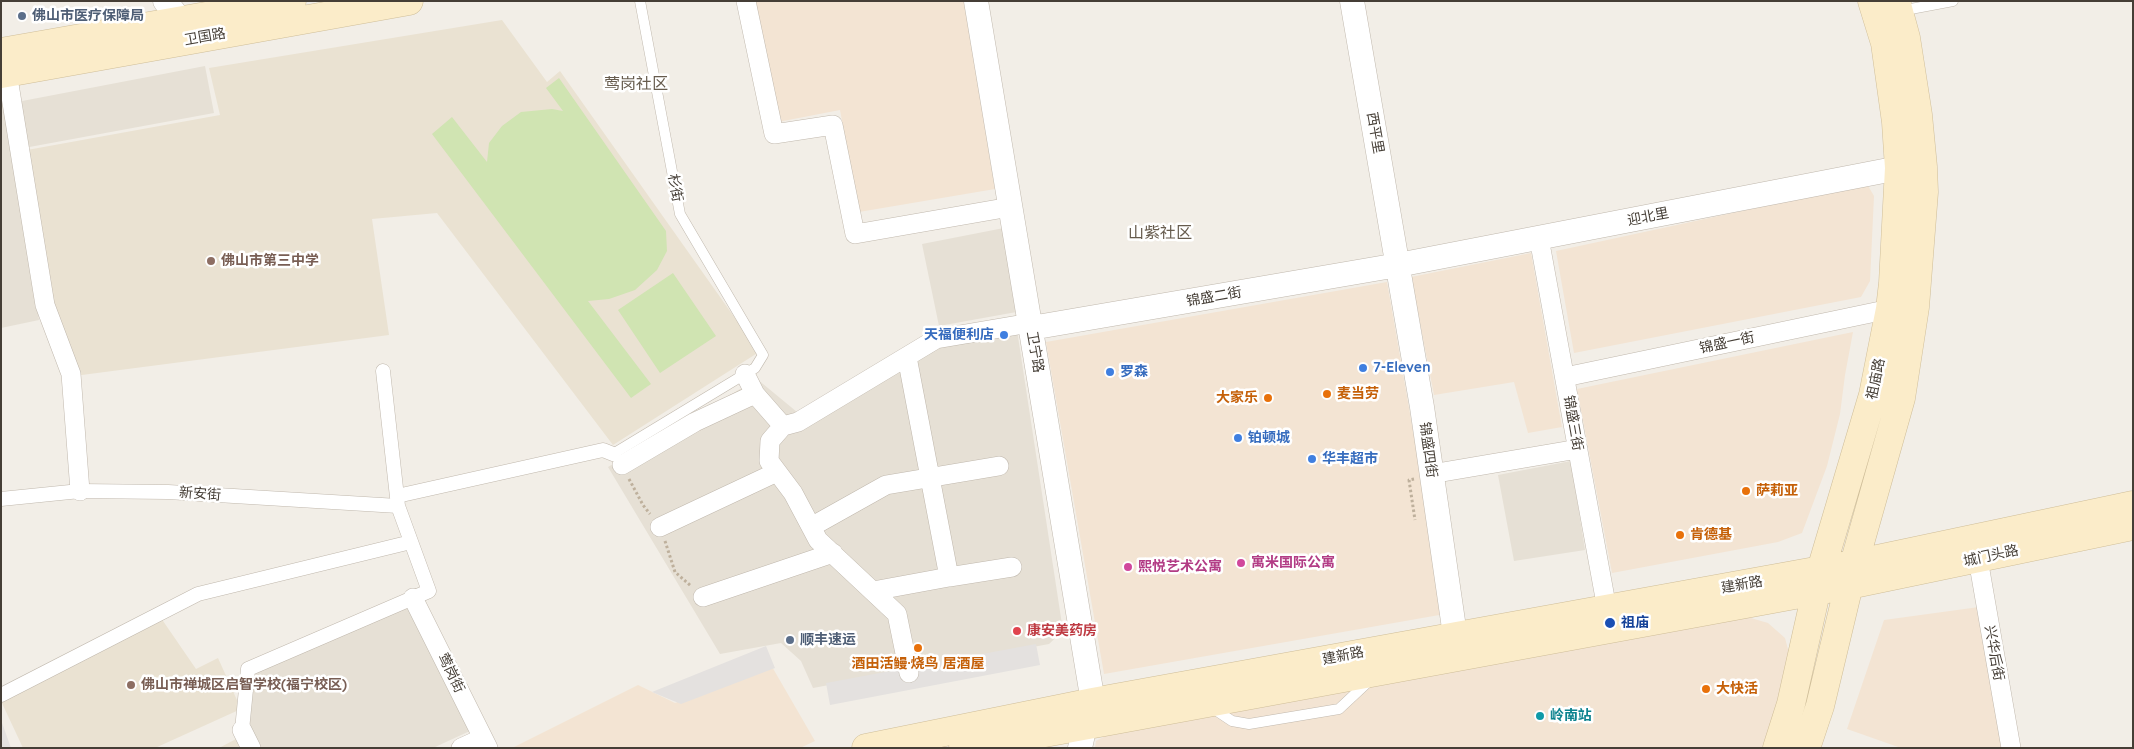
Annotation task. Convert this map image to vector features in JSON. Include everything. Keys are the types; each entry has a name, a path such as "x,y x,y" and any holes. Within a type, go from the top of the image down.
{"main road":[{"name":"卫国路","path":"3,66 174,12 292,1"},
{"name":"卫国路","path":"3,66 409,1"},
{"name":"祖庙路","path":"1777,748 1791,704 1818,580 1873,395 1894,283 1899,168 1896,122 1885,43 1872,1"},
{"name":"祖庙路","path":"1806,748 1820,706 1851,575 1901,398 1918,279 1924,192 1923,167 1909,57 1897,6"},
{"name":"城门头路","path":"1851,575 2133,505"},
{"name":"城门头路","path":"1851,575 1978,558 2133,526"},
{"name":"建新路","path":"866,748 1086,725 1455,635 1607,609 1851,575"},
{"name":"建新路","path":"963,748 1379,672 1818,580"}],"street":[{"path":"746,1 774,134 833,125 855,234 1010,207"},
{"name":"卫宁路","path":"976,1 1030,325 1086,725"},
{"name":"西平里","path":"1352,1 1398,265"},
{"path":"3,66 45,306 71,374 80,491"},
{"name":"迎北里","path":"1398,265 1899,168"},
{"name":"锦盛三街","path":"1539,238 1607,609"},
{"name":"锦盛二街","path":"1030,325 1398,265"},
{"name":"锦盛四街","path":"1398,265 1422,407 1455,635"},
{"name":"锦盛一街","path":"1564,377 1890,309"},
{"path":"908,673 897,614 818,540 792,493 769,461 770,441 783,426 798,422 936,339 1030,325"},
{"path":"907,357 949,577"},
{"path":"251,748 242,730 248,669 429,591 397,501 383,371"},
{"path":"745,374 755,394 783,426"},
{"path":"618,460 755,394"},
{"path":"1431,474 1578,449"},
{"name":"新安街","path":"1,499 80,491 168,492 397,501 603,450 618,460"},
{"path":"811,527 886,485 930,476 999,466"},
{"path":"660,527 777,472"},
{"path":"1,695 198,594 412,542"},
{"path":"703,597 833,553"},
{"name":"兴华后街","path":"1978,558 2011,748"},
{"path":"873,591 1012,567"},
{"name":"莺岗街","path":"414,598 485,743"},
{"path":"461,748 485,743"}],"lane":[{"name":"杉街","path":"640,1 680,214 763,355 755,368 745,374"},
{"path":"1897,6 1954,1"},
{"path":"618,460 745,374"}],"shaded area":[{"path":"752,1 964,1 995,189 859,212 840,110 778,122"},
{"name":"佛山市第三中学","path":"502,20 547,82 560,71 759,352 613,445 437,213 372,219 389,335 74,376 51,304 27,150 220,115 209,68"},
{"path":"205,66 214,113 24,148 17,102"},
{"path":"8,102 39,320 1,328 1,104"},
{"path":"1867,184 1874,196 1870,281 1861,297 1574,353 1556,251"},
{"path":"1009,227 1022,311 939,326 922,244"},
{"path":"1531,253 1562,427 1528,433 1514,382 1434,395 1411,277"},
{"path":"1387,282 1445,614 1104,674 1046,342"},
{"path":"1015,317 1063,631 1049,644 813,688 801,661 781,643 720,654 608,467 757,379 797,412 931,331"},
{"path":"1853,332 1840,414 1827,466 1802,533 1778,542 1612,573 1577,389"},
{"path":"1571,461 1585,550 1514,561 1498,475"},
{"path":"409,603 472,730 433,748 259,748 246,720 252,672"},
{"path":"1979,607 2003,748 1901,748 1847,729 1884,620"},
{"path":"1740,615 1768,623 1785,638 1791,661 1763,748 1095,748 1096,741 1126,725"},
{"name":"佛山市禅城区启智学校(福宁校区)","path":"161,618 196,669 218,658 241,709 155,748 23,748 1,701"},
{"path":"1036,644 1040,665 830,705 826,683"},
{"path":"766,646 775,668 681,704 652,692"},
{"path":"771,665 815,741 800,748 512,748 638,685 675,703"},
{"path":"1,720 11,748 1,748"},
{"path":"236,739 240,748 219,748"}],"green space":[{"path":"559,78 666,231 667,251 657,270 635,290 609,299 588,301 651,384 631,398 432,134 452,117 487,162 489,143 502,126 521,112 552,109 563,111 546,88"},
{"path":"673,273 716,336 660,373 618,310"}],"place":[{"name":"佛山市医疗保障局","path":"22,16"},
{"name":"佛山市第三中学","path":"211,261"},
{"name":"天福便利店","path":"1004,335"},
{"name":"7-Eleven","path":"1363,368"},
{"name":"罗森","path":"1110,372"},
{"name":"麦当劳","path":"1327,394"},
{"name":"大家乐","path":"1268,398"},
{"name":"铂顿城","path":"1238,438"},
{"name":"华丰超市","path":"1312,459"},
{"name":"萨莉亚","path":"1746,491"},
{"name":"肯德基","path":"1680,535"},
{"name":"寓米国际公寓","path":"1241,563"},
{"name":"熙悦艺术公寓","path":"1128,567"},
{"name":"祖庙","path":"1610,623"},
{"name":"康安美药房","path":"1017,631"},
{"name":"顺丰速运","path":"790,640"},
{"name":"酒田活鳗·烧鸟 居酒屋","path":"918,648"},
{"name":"佛山市禅城区启智学校(福宁校区)","path":"131,685"},
{"name":"大快活","path":"1706,689"},
{"name":"岭南站","path":"1540,716"}],"district":[{"name":"莺岗社区","path":"636,84"},
{"name":"山紫社区","path":"1160,233"}]}
